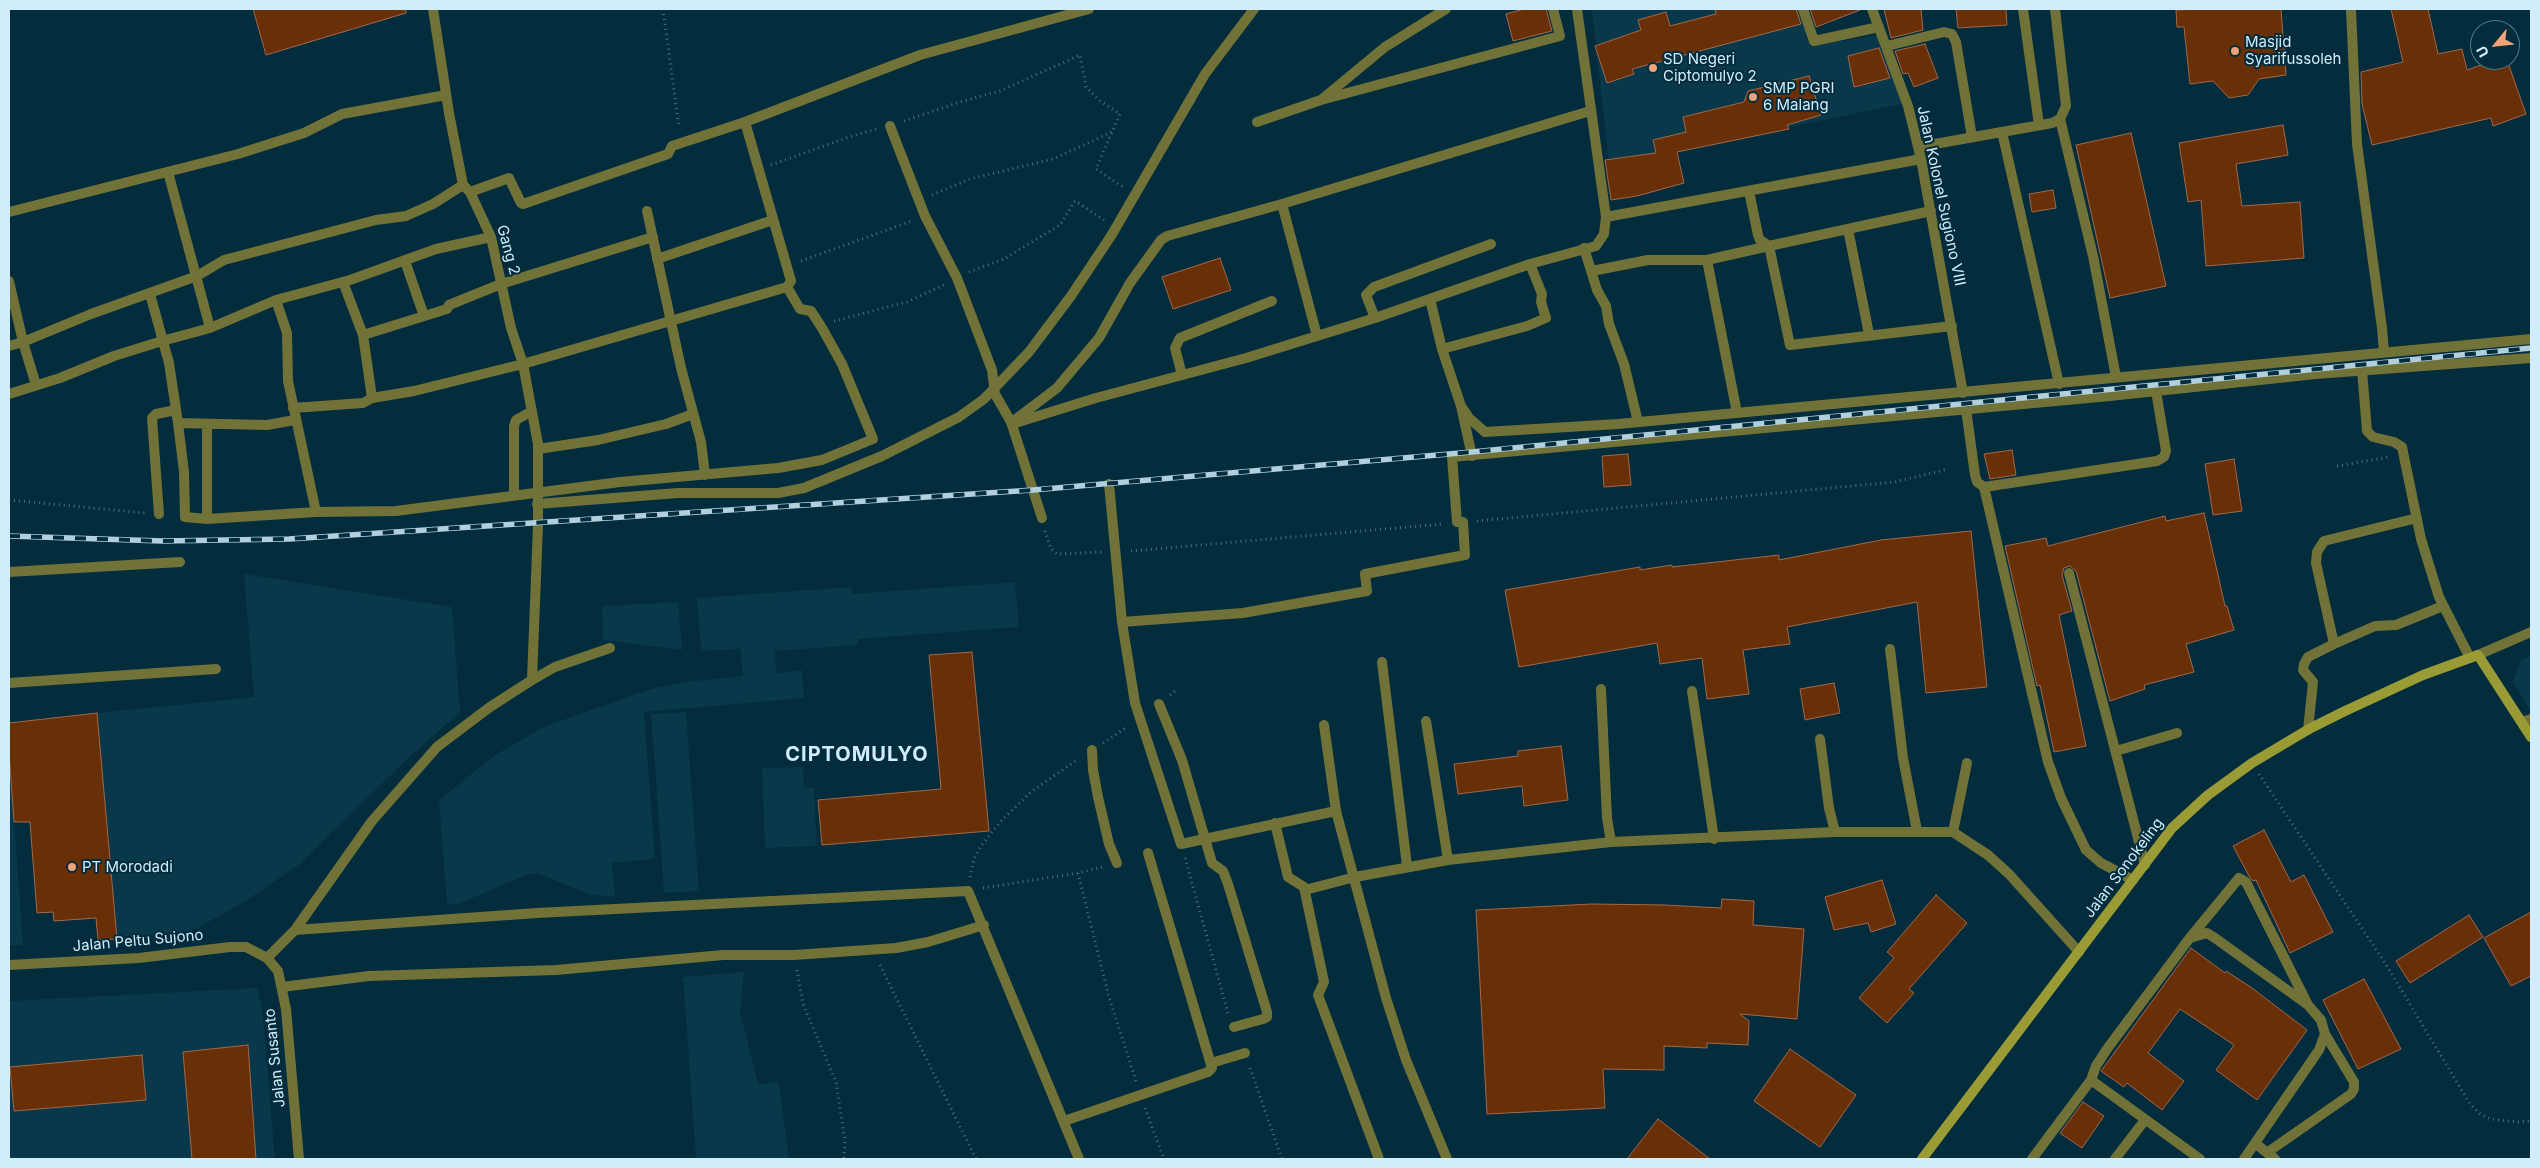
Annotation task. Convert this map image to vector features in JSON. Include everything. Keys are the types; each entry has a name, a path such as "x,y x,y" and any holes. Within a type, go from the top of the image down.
{"street":[{"name":"Gang 2","path":"433,9 446,95 467,188 491,237 501,272 501,284 523,364 538,449 538,524 532,680"},
{"path":"9,346 197,276 224,260 376,220 406,216 467,188 509,178 523,204 668,154 672,146 745,122 920,54 1089,9"},
{"path":"537,504 678,494 778,493 804,488 882,456 959,417 994,389 1029,352 1071,296 1116,228 1134,193 1205,74 1254,9"},
{"path":"1321,100 1385,47 1446,9"},
{"path":"1257,122 1321,100 1560,36 1553,9"},
{"path":"1012,423 1317,336 1375,318 1530,264 1596,246 1606,227 1606,217 1577,9"},
{"path":"1802,9 1814,41 1879,27"},
{"name":"Jalan Kolonel Sugiono VIII","path":"1872,9 1908,106 1921,159 1963,394"},
{"path":"2023,9 2039,125"},
{"path":"2055,9 2066,106 2060,119 2092,256 2116,377"},
{"path":"2351,9 2357,144 2384,352"},
{"path":"1886,46 1944,32 1952,34 1956,42 1972,137"},
{"path":"9,212 238,154 304,133 342,114 446,95"},
{"path":"1012,423 1057,388 1099,338 1130,283 1161,240 1167,236 1282,204 1590,111"},
{"path":"1918,147 2052,123 2060,119"},
{"path":"745,122 790,280 787,287"},
{"path":"890,126 925,216 957,278 992,370 994,389 1012,423 1042,518"},
{"path":"2002,132 2059,384"},
{"path":"1606,217 1921,159"},
{"path":"168,172 210,328"},
{"path":"1749,191 1760,240 1769,246 1790,346 1869,334 1952,326"},
{"path":"1282,204 1317,336"},
{"path":"647,211 705,475"},
{"path":"1592,271 1648,260 1707,260 1931,211"},
{"path":"657,259 773,220"},
{"path":"1848,229 1869,334"},
{"path":"9,394 60,378 114,356 162,340 210,328 276,300 343,282 436,249 491,237"},
{"path":"363,335 447,309 449,305 501,284 653,237"},
{"path":"1375,318 1366,295 1374,287 1491,244"},
{"path":"1584,248 1597,290 1606,306 1609,324 1624,364 1638,422"},
{"path":"1707,260 1737,413"},
{"path":"404,261 424,316"},
{"path":"1442,349 1527,326 1546,318 1541,302 1542,294 1530,264"},
{"path":"9,282 36,385"},
{"path":"343,282 363,335 372,398"},
{"path":"150,294 169,363 184,472 185,517 207,519 316,512 396,511 620,482 778,468 822,460 873,439 842,364 822,328 811,311 800,309 787,287"},
{"path":"293,408 363,403 372,398 414,391 523,364 787,287"},
{"path":"1430,299 1442,349 1461,406 1472,456"},
{"path":"276,300 287,333 288,381 316,512"},
{"path":"1182,375 1175,348 1180,338 1272,301"},
{"path":"1461,406 1477,427 1485,432 1638,422 1963,394 2116,377 2531,339"},
{"path":"1122,622 1243,613 1367,590 1366,574 1465,555 1452,458 1966,410 2362,370 2531,358"},
{"path":"2362,370 2369,435 2399,444 2404,455 2421,539 2443,606 2474,657 2527,721 2531,737"},
{"path":"1984,487 2157,461 2164,457 2166,451 2156,391"},
{"path":"159,514 152,418 156,414 176,410"},
{"path":"1966,410 1975,475 1977,482 1984,487 2048,762 2061,798 2086,850 2101,863 2133,880"},
{"path":"514,495 514,426 516,420 532,411"},
{"path":"538,449 598,440 666,424 693,414"},
{"path":"178,423 267,425 295,420"},
{"path":"207,424 207,519"},
{"path":"1109,484 1122,622 1139,719 1181,844 1336,811"},
{"path":"2334,644 2316,563 2317,552 2324,541 2417,518"},
{"path":"9,572 180,562"},
{"path":"2069,573 2144,865"},
{"path":"2308,730 2312,682 2303,670 2308,657 2375,626 2396,625 2443,606"},
{"path":"2474,657 2531,632"},
{"path":"266,958 295,930 372,821 422,762 452,734 532,680 556,667 610,648"},
{"path":"1890,649 1903,758 1917,831"},
{"name":"Jalan Sonokeling","path":"1922,1159 2172,828 2208,795 2252,763 2308,730 2423,675 2474,657"},
{"path":"1382,662 1407,866"},
{"path":"9,683 216,669"},
{"path":"1601,690 1607,818 1611,842"},
{"path":"1692,691 1714,839"},
{"path":"1158,704 1182,760 1212,863 1223,871 1267,1012 1266,1017 1263,1019 1234,1027"},
{"path":"1426,722 1448,860"},
{"path":"1324,725 1336,811 1386,998 1406,1060 1447,1159"},
{"path":"2116,751 2177,733"},
{"path":"1820,739 1829,808 1835,832"},
{"path":"1092,750 1093,770 1098,797 1109,844 1117,862"},
{"path":"1953,832 1967,763"},
{"path":"1275,823 1288,877 1304,886 1305,890 1324,982 1318,996 1379,1159"},
{"path":"1305,890 1407,866 1611,842 1714,839 1835,832 1953,832 1988,855 2009,874 2079,952"},
{"path":"1064,1121 1208,1072 1212,1068 1148,853"},
{"path":"2032,1159 2091,1080 2099,1061 2236,880 2242,878 2308,1005"},
{"path":"295,930 537,913 968,891 984,925 1079,1159"},
{"path":"282,988 369,976 556,970 723,955 794,955 868,950 928,942 984,925"},
{"path":"2190,939 2207,933 2216,938 2308,1005 2321,1020 2325,1034 2354,1082 2354,1089 2351,1094 2271,1155 2256,1144"},
{"name":"Jalan Peltu Sujono","path":"9,965 139,958 230,947 246,947 266,958"},
{"name":"Jalan Susanto","path":"266,958 278,971 286,1009 299,1159"},
{"path":"2244,1159 2319,1050 2325,1034"},
{"path":"1211,1063 1245,1053"},
{"path":"2091,1080 2200,1159"},
{"path":"2115,1159 2146,1120"}],"path":[{"path":"663,9 681,143"},
{"path":"771,165 849,137 1000,91 1080,55 1080,64 1086,87 1099,100 1120,114 1096,169 1134,193"},
{"path":"918,200 970,179 1053,159 1113,132"},
{"path":"822,328 835,321 907,302 957,278 1004,259 1034,243 1060,225 1075,201 1116,228"},
{"path":"786,266 925,216"},
{"path":"2336,466 2404,455"},
{"path":"1042,518 1048,541 1057,554 1150,551 1895,482 1948,469"},
{"path":"9,500 159,514"},
{"path":"1158,704 1178,689"},
{"path":"1117,862 1078,873 968,891 974,859 980,846 1000,822 1032,791 1139,719"},
{"path":"2252,763 2387,966 2470,1104 2480,1114 2491,1119 2518,1122 2531,1121"},
{"path":"1181,844 1224,1004 1234,1027"},
{"path":"1078,873 1109,997 1164,1159"},
{"path":"868,950 877,959 889,982 976,1159"},
{"path":"794,955 803,1004 836,1082 845,1141 844,1159"},
{"path":"1245,1053 1282,1159"}],"shaded area":[{"name":"SMP PGRI 6 Malang","path":"1592,9 1798,9 1810,46 1880,35 1905,103 1609,165"},
{"path":"244,574 452,607 460,712 404,762 300,864 243,903 197,928 180,934 117,939 97,713 254,697"},
{"path":"1015,582 1019,627 858,639 858,645 775,651 776,673 802,670 804,698 644,712 655,859 612,863 615,897 590,895 538,873 529,874 458,904 447,905 439,800 495,755 546,726 651,689 685,682 743,676 740,649 701,651 697,598 852,587 853,594"},
{"path":"678,602 682,650 603,640 602,606"},
{"path":"2531,655 2531,712 2513,682 2521,660"},
{"path":"686,712 699,891 664,893 651,714"},
{"path":"9,752 23,945 9,946"},
{"path":"803,767 804,788 814,788 817,846 765,848 762,768"},
{"path":"744,972 740,1013 758,1084 779,1082 789,1159 696,1159 683,977"},
{"path":"257,988 262,1007 275,1159 9,1159 9,1001"}],"building":[{"path":"253,9 406,9 406,13 266,55"},
{"path":"1524,9 1546,9 1552,31 1513,41 1506,14"},
{"path":"1715,9 1796,9 1801,24 1632,69 1634,74 1607,83 1595,46 1641,30 1638,20 1666,12 1670,26 1716,14"},
{"path":"1810,9 1860,9 1860,10 1816,27"},
{"path":"1884,9 1921,9 1923,30 1891,38"},
{"path":"1956,9 2006,9 2007,25 1958,28"},
{"name":"Masjid Syarifussoleh","path":"2281,9 2286,75 2259,79 2248,95 2229,98 2213,81 2190,84 2184,27 2177,27 2176,10"},
{"path":"2391,9 2428,9 2438,54 2462,49 2467,70 2511,70 2526,114 2493,126 2491,118 2372,145 2362,104 2361,72 2403,62"},
{"path":"1925,44 1938,78 1914,87 1908,73 1903,74 1895,51"},
{"path":"1879,48 1890,78 1854,87 1848,56"},
{"path":"1809,76 1821,115 1787,125 1789,129 1677,152 1684,183 1637,196 1611,200 1605,160 1656,153 1653,140 1686,132 1683,117 1744,102 1748,91"},
{"path":"2283,125 2288,155 2236,164 2242,206 2300,202 2304,258 2206,266 2201,200 2188,202 2179,143"},
{"path":"2131,133 2166,286 2110,298 2076,145"},
{"path":"2053,190 2056,208 2032,212 2029,194"},
{"path":"1220,258 1231,290 1173,309 1162,277"},
{"path":"2012,450 2016,475 1990,479 1984,454"},
{"path":"1628,454 1631,485 1604,487 1602,456"},
{"path":"2234,459 2242,511 2213,515 2205,464"},
{"path":"2204,513 2225,606 2227,606 2234,630 2186,644 2194,672 2144,685 2145,689 2110,701 2076,571 2070,566 2064,568 2062,575 2072,611 2059,615 2086,746 2054,752 2040,685 2037,686 2005,546 2046,538 2048,546 2165,516 2166,521"},
{"path":"1971,531 1987,687 1926,693 1917,602 1787,627 1790,644 1743,650 1749,694 1707,699 1702,658 1660,664 1657,643 1519,667 1505,590 1640,567 1640,570 1672,565 1672,567 1779,555 1779,560 1881,540"},
{"path":"972,652 989,831 822,845 818,800 941,789 929,655"},
{"path":"1834,683 1840,713 1805,720 1800,689"},
{"name":"PT Morodadi","path":"97,713 117,939 98,940 96,918 54,921 53,912 37,913 30,822 14,822 9,752 9,723"},
{"path":"1561,746 1568,800 1524,806 1522,786 1458,794 1454,764 1518,756 1518,751"},
{"path":"2264,830 2291,882 2304,875 2333,932 2290,953 2256,880 2253,881 2249,876 2233,846"},
{"path":"1882,880 1896,924 1871,932 1868,923 1834,930 1825,897"},
{"path":"1936,895 1967,923 1909,989 1914,993 1887,1023 1859,998 1894,958 1887,952"},
{"path":"1722,899 1754,901 1753,925 1804,929 1797,1019 1740,1014 1749,1021 1748,1045 1707,1043 1707,1048 1664,1046 1664,1070 1603,1069 1605,1108 1487,1114 1476,910 1591,904 1721,908"},
{"path":"2531,912 2531,976 2511,986 2484,938"},
{"path":"2469,915 2483,937 2410,983 2396,961"},
{"path":"2191,948 2225,973 2226,971 2252,988 2307,1030 2257,1100 2216,1070 2234,1045 2180,1009 2148,1053 2184,1081 2162,1110 2127,1083 2124,1087 2101,1071"},
{"path":"2364,979 2401,1049 2358,1069 2323,1000"},
{"path":"248,1045 256,1159 192,1159 183,1052"},
{"path":"1790,1049 1856,1095 1820,1147 1754,1101"},
{"path":"142,1055 146,1100 14,1111 10,1067"},
{"path":"2083,1102 2104,1116 2082,1148 2060,1133"},
{"path":"1658,1119 1710,1159 1627,1159"}],"railway":[{"path":"9,536 162,541 289,539 1033,490 1472,452 2531,348"}],"place":[{"name":"Masjid Syarifussoleh","path":"2235,51"},
{"name":"SD Negeri Ciptomulyo 2","path":"1653,68"},
{"name":"SMP PGRI 6 Malang","path":"1753,97"},
{"name":"PT Morodadi","path":"72,867"}],"district":[{"name":"CIPTOMULYO","path":"857,755"}]}
